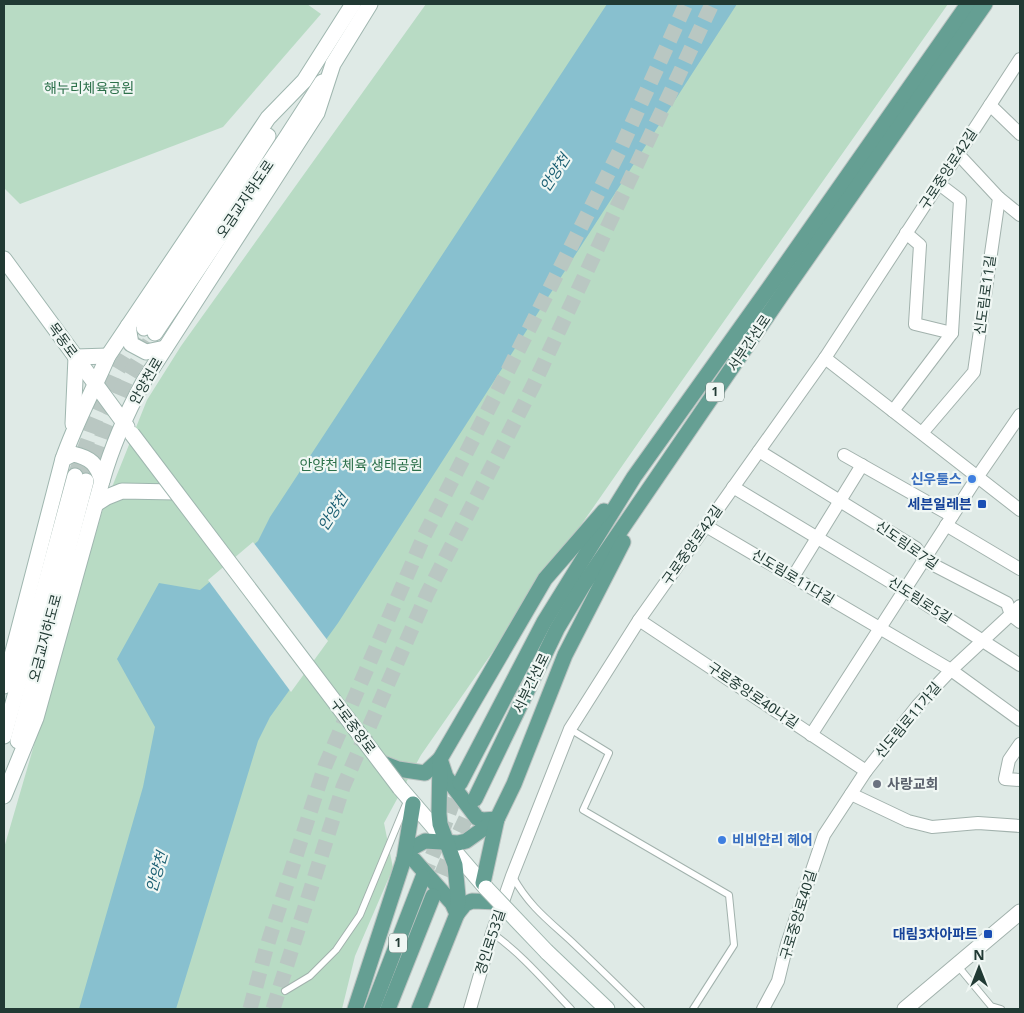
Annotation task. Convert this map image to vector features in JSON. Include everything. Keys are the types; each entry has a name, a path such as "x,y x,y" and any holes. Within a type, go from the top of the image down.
{"main road":[{"path":"4,686 63,459 73,430 108,356 268,118 304,81 353,4"},
{"name":"안양천로","path":"4,795 36,718 102,500 102,481 123,420 165,348 317,113 334,64 370,4"},
{"name":"서부간선로","path":"460,783 544,622 634,477 968,4"},
{"name":"서부간선로","path":"475,798 557,629 584,584 783,293 986,4"},
{"name":"오금교지하도로","path":"304,81 149,330 286,138 334,64"},
{"name":"목동로","path":"4,259 123,420"},
{"path":"128,326 131,344 146,352 165,348"},
{"path":"73,430 76,357 108,356"},
{"name":"구로중앙로","path":"123,420 407,797 499,902 547,952 607,1009"},
{"path":"63,459 73,454 91,461 98,468 102,481"},
{"path":"380,762 398,769 425,773 440,759 545,579 634,477"},
{"name":"오금교지하도로","path":"4,736 80,479 4,795"},
{"path":"484,886 497,819 514,784 565,655 653,484"},
{"path":"102,500 122,491 176,492"},
{"path":"440,759 446,777 477,818 483,820 497,819"},
{"path":"440,759 438,814 455,865 457,914"},
{"path":"355,1009 404,859 407,797"},
{"path":"404,859 412,848 425,841 458,843 466,841 497,819"},
{"path":"404,859 410,858 414,860 452,903 457,914"},
{"name":"1","path":"372,1009 423,877"},
{"name":"1","path":"388,1009 433,896"},
{"path":"419,1009 457,914 465,904 472,901 499,902"},
{"path":"904,1009 1020,912"}],"street":[{"name":"구로중앙로42길","path":"512,876 570,729 639,620 825,358 1020,59"},
{"path":"990,105 1020,134"},
{"path":"958,154 999,198 1018,208"},
{"name":"신도림로11길","path":"893,411 952,333 960,200 939,184"},
{"name":"신도림로11길","path":"922,433 974,372 999,198"},
{"path":"906,233 920,245 915,324 952,333"},
{"path":"825,358 1020,510"},
{"path":"812,735 949,520 1020,415"},
{"name":"신도림로7길","path":"759,451 916,548 924,560 1007,603 1017,614"},
{"path":"844,455 949,520 1020,569"},
{"path":"793,577 862,465"},
{"name":"신도림로5길","path":"733,487 904,590 1020,666"},
{"name":"신도림로11다길","path":"706,526 951,670"},
{"name":"신도림로11가길","path":"866,771 918,705 951,670 982,641 1017,614"},
{"name":"구로중앙로40나길","path":"639,620 866,771"},
{"name":"신도림로11가길","path":"951,670 1020,720"},
{"path":"1020,744 1009,760 1005,779 1020,780"},
{"name":"구로중앙로40길","path":"763,1009 778,981 787,944 824,835 866,771"},
{"path":"851,794 908,821 932,827 978,824 1020,826"},
{"name":"경인로53길","path":"470,1009 492,933 512,876"}],"lane":[{"path":"570,729 610,753 583,810 729,895 734,946 693,1009"},
{"path":"285,991 310,976 336,950 360,915 407,797"},
{"path":"512,876 522,894 546,920 641,1009"},
{"path":"492,933 522,959 571,1009"},
{"path":"957,965 991,1006 1001,1009"}],"green space":[{"name":"해누리체육공원","path":"4,4 307,4 321,14 223,127 20,204 4,188"},
{"name":"안양천 체육 생태공원","path":"426,4 948,4 652,423 421,755 384,823 393,868 355,956 342,1009 4,1009 4,848 102,512 147,400 181,346"}],"water":[{"name":"안양천","path":"607,4 737,4 338,623 270,717 258,741 176,1009 79,1009 143,787 155,727 117,659 159,583 200,590 258,541 270,517"}],"pier":[{"path":"253,542 328,641 291,692 208,580"}],"tunnel":[{"path":"250,1009 266,949 325,766 424,536 619,152 686,4"},
{"path":"273,1009 343,787 427,594 533,386 712,4"},
{"path":"75,476 91,431 115,375 144,328"},
{"path":"86,481 102,436 126,380 155,333"},
{"path":"423,877 460,783"},
{"path":"433,896 453,846 475,799"}],"place":[{"name":"신우툴스","path":"972,479"},
{"name":"세븐일레븐","path":"982,504"},
{"name":"사랑교회","path":"877,784"},
{"name":"비비안리 헤어","path":"722,840"},
{"name":"대림3차아파트","path":"988,934"}]}
